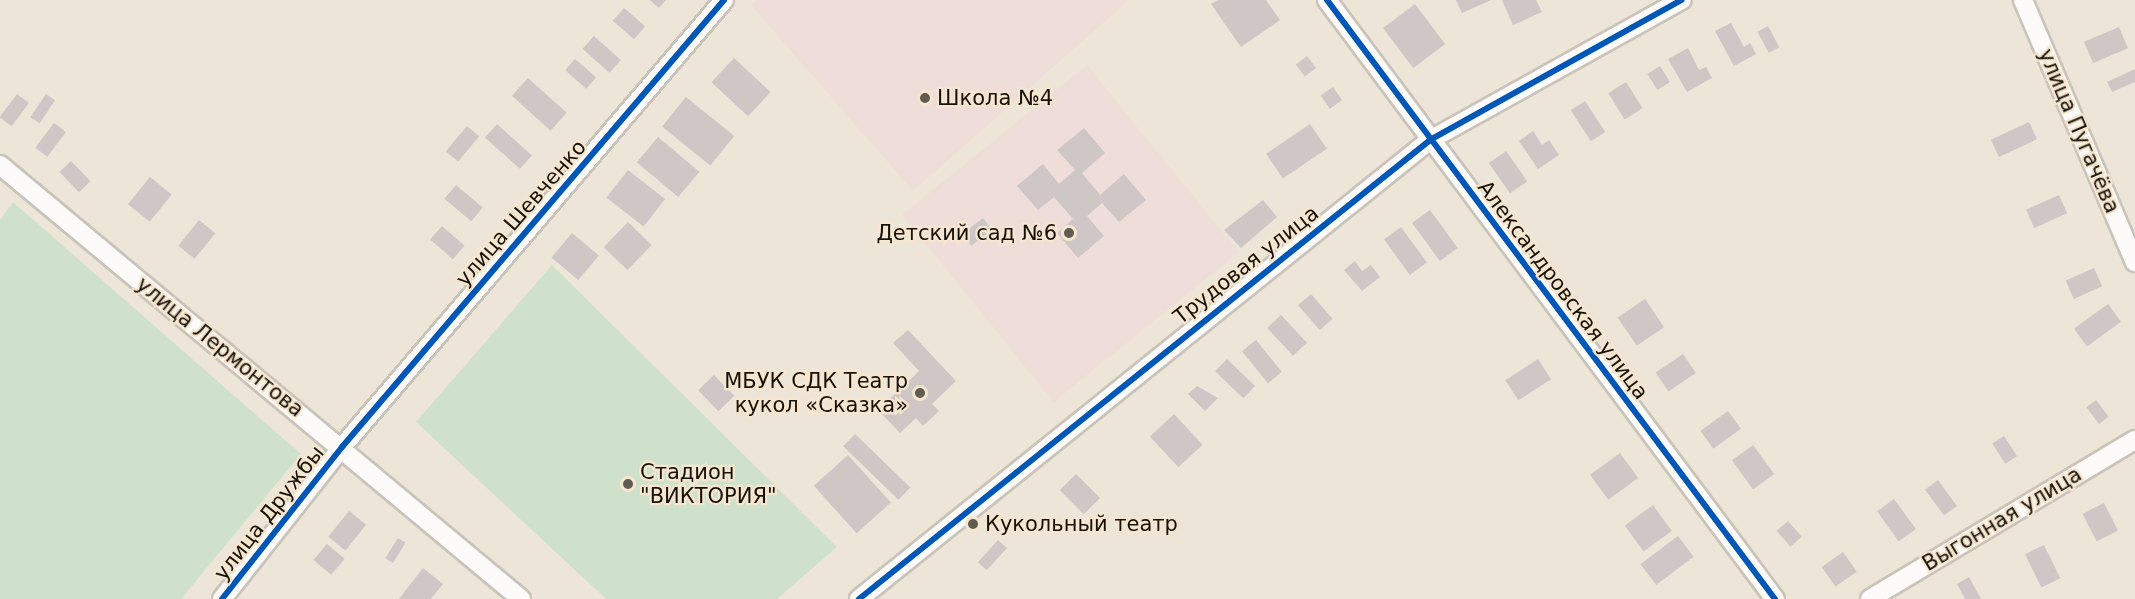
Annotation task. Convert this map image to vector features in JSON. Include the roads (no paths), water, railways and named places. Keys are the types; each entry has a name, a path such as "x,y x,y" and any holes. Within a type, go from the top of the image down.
{"street":[{"name":"улица Шевченко","path":"342,447 724,0"},
{"name":"Александровская улица","path":"1327,0 1430,141 1775,599"},
{"name":"Трудовая улица","path":"859,599 1430,141 1682,0"},
{"name":"улица Пугачёва","path":"2023,0 2135,262"},
{"name":"улица Лермонтова","path":"2,172 342,447 521,599"},
{"name":"Выгонная улица","path":"1870,599 2135,440"},
{"name":"улица Дружбы","path":"222,599 342,447"}],"place":[{"name":"Школа №4","path":"925,98"},
{"name":"Детский сад №6","path":"1069,233"},
{"name":"МБУК СДК Театр кукол «Сказка»","path":"920,393"},
{"name":"Стадион \"ВИКТОРИЯ\"","path":"628,484"},
{"name":"Кукольный театр","path":"973,524"}]}
